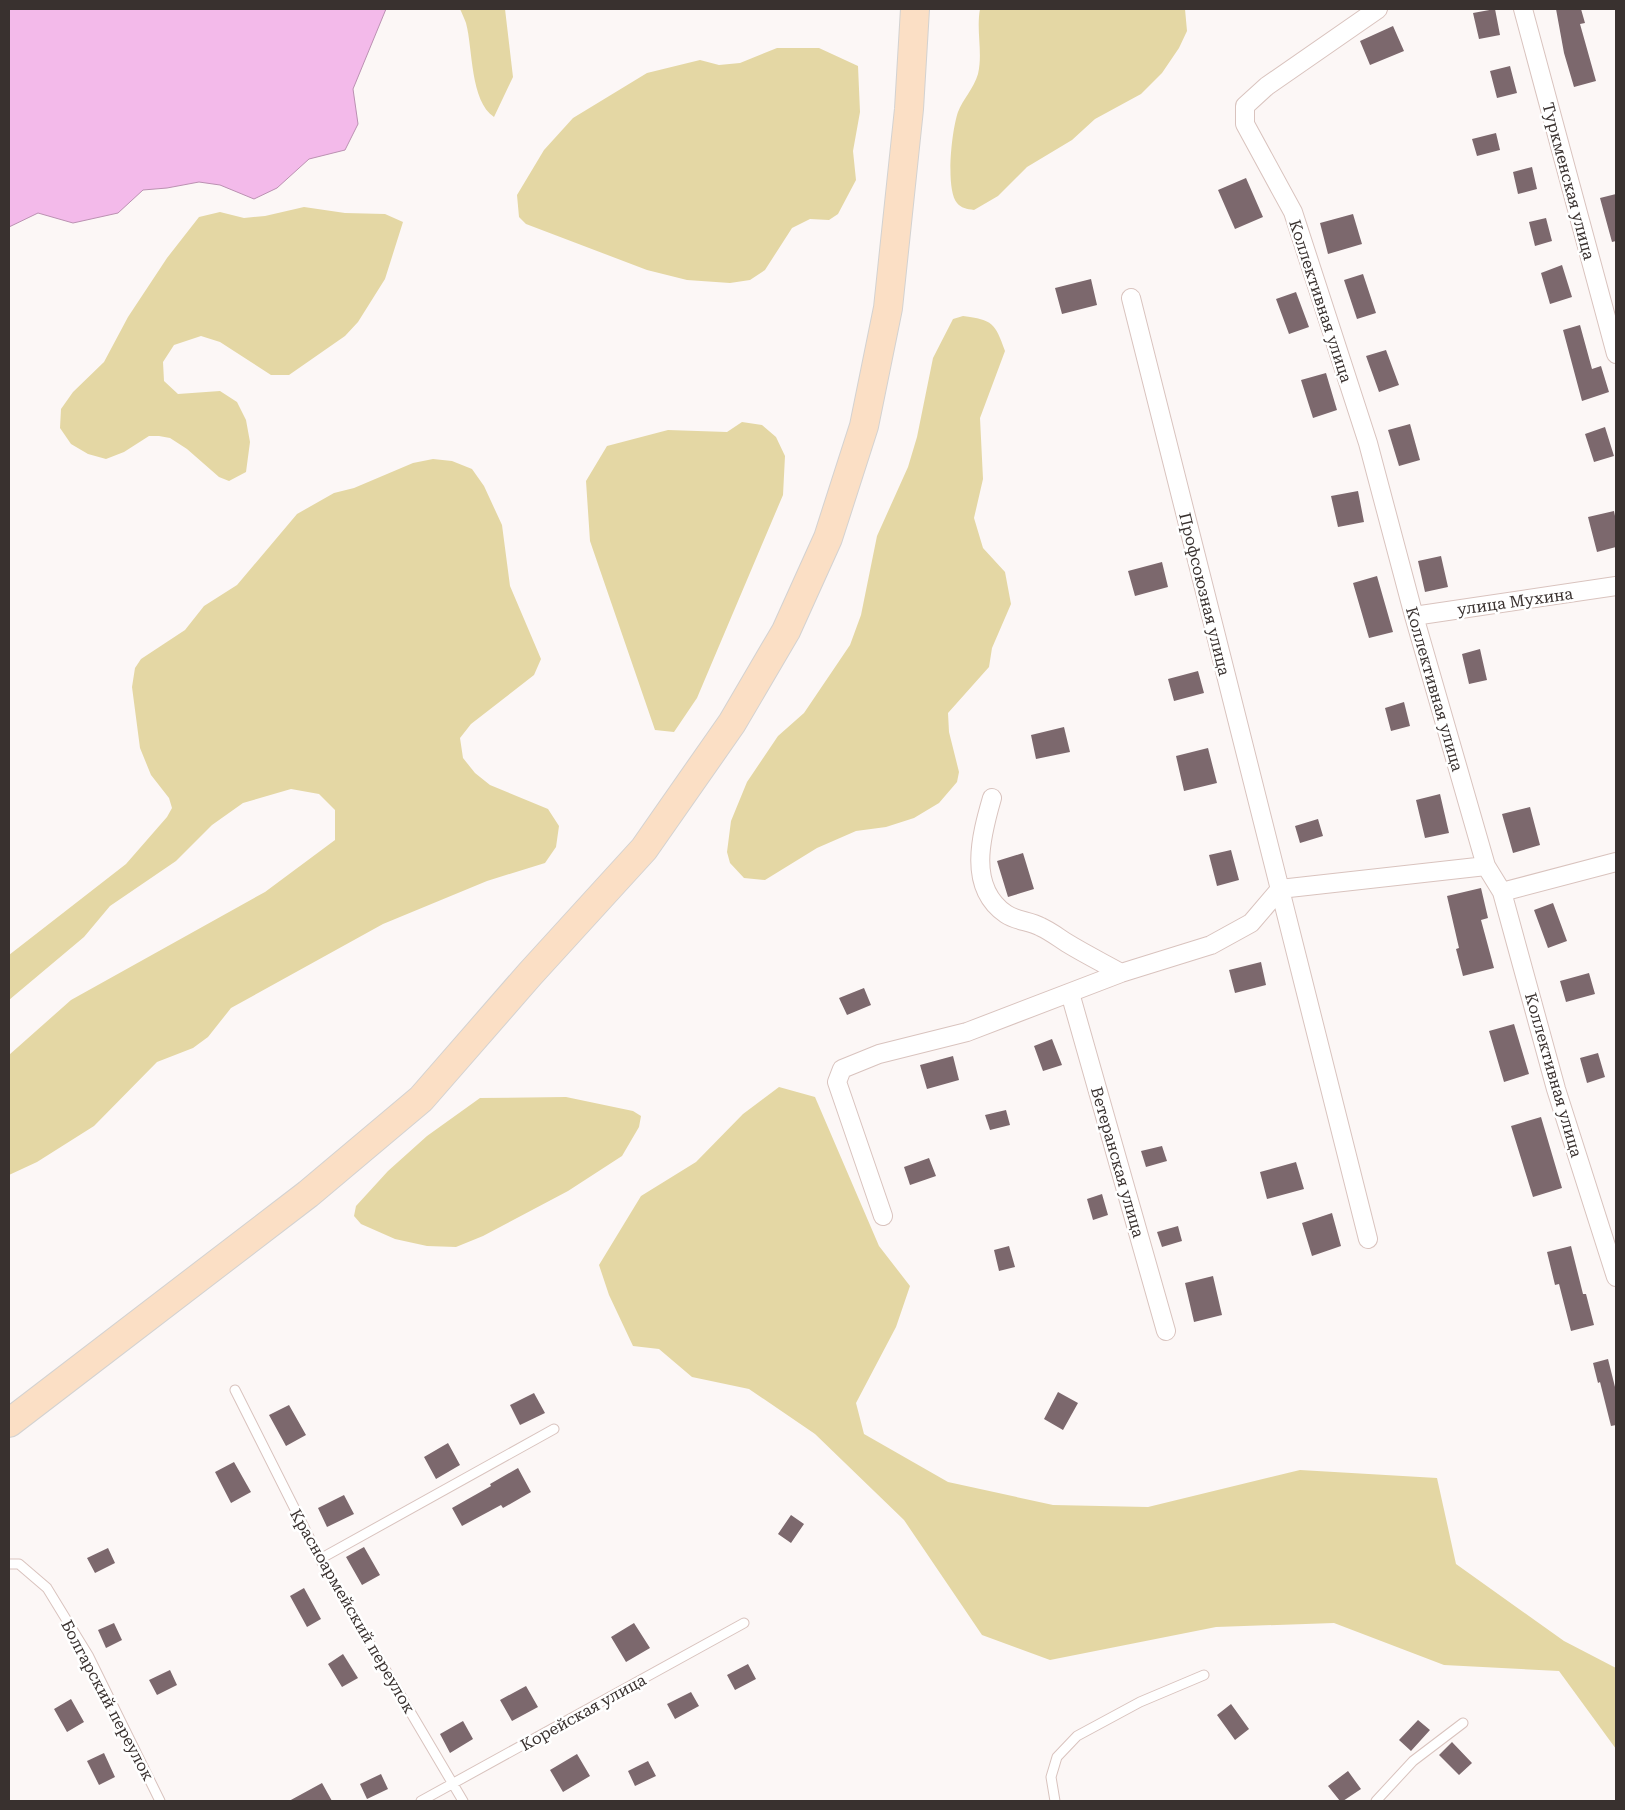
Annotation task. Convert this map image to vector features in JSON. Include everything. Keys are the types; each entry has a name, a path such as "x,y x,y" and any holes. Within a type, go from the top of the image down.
{"main road":[{"path":"9,1423 308,1194 421,1099 530,974 644,849 732,723 786,631 828,538 864,426 888,308 909,109 915,9"}],"street":[{"name":"Коллективная улица","path":"1378,9 1267,86 1245,106 1245,124 1293,212 1368,443 1414,616 1486,866 1502,892 1556,1089 1616,1277"},
{"name":"Туркменская улица","path":"1523,9 1616,354"},
{"name":"Профсоюзная улица","path":"1131,298 1368,1239"},
{"name":"улица Мухина","path":"1414,616 1616,586"},
{"path":"992,798 983,828 981,858 982,881 990,899 1007,915 1041,927 1067,944 1121,973"},
{"path":"1502,892 1616,862"},
{"path":"883,1216 837,1082 842,1069 879,1054 967,1032 1121,973 1210,945 1250,923 1280,889 1486,866"},
{"name":"Ветеранская улица","path":"1070,993 1166,1331"}],"lane":[{"name":"Красноармейский переулок","path":"235,1390 320,1559 463,1801"},
{"path":"320,1559 554,1430"},
{"name":"Болгарский переулок","path":"9,1564 20,1564 47,1588 88,1655 160,1801"},
{"name":"Корейская улица","path":"421,1801 744,1623"},
{"path":"1056,1801 1051,1777 1057,1756 1077,1736 1140,1702 1204,1675"},
{"path":"1376,1801 1413,1761 1464,1723"}],"shaded area":[{"path":"9,9 386,9 353,89 358,124 345,150 309,159 277,188 254,199 220,185 199,182 143,190 118,213 73,223 38,213 9,227"},
{"path":"460,9 505,9 513,77 494,117 480,99 476,87 466,23"},
{"path":"980,9 1185,9 1187,31 1179,48 1162,73 1141,94 1095,119 1072,140 1027,167 998,196 974,210 967,209 957,203 953,195 950,172 958,112 978,74 980,58"},
{"path":"777,48 819,48 858,66 860,112 853,151 856,180 838,214 829,220 810,219 792,228 765,270 750,280 730,283 687,280 647,270 526,224 519,217 517,195 544,150 573,118 647,73 700,60 719,65 740,63"},
{"path":"304,207 345,213 385,214 403,222 385,279 358,322 345,336 289,375 271,375 220,342 201,336 174,345 163,362 164,381 178,394 220,391 237,402 246,420 250,442 246,472 229,481 219,477 187,449 170,438 159,436 149,436 124,452 106,459 88,454 71,444 60,428 61,409 73,392 104,362 128,317 167,258 199,217 220,212 244,218 265,216"},
{"path":"963,316 981,319 992,324 1005,351 980,418 983,479 974,518 983,548 1005,572 1011,604 992,648 989,667 948,713 949,732 959,772 957,782 939,803 914,818 886,827 856,831 817,848 765,880 744,878 730,863 727,852 731,821 747,782 778,736 804,713 850,645 861,615 877,536 908,467 917,437 933,358 953,319"},
{"path":"742,422 762,425 776,437 785,456 783,495 697,698 674,732 655,730 590,541 586,481 607,446 668,430 727,432"},
{"path":"433,459 452,461 472,469 484,486 502,525 510,586 541,659 534,675 471,724 460,738 463,758 475,773 490,785 548,809 559,826 556,847 545,863 487,881 383,924 231,1008 208,1037 193,1048 157,1062 94,1126 37,1162 9,1175 9,1055 71,1000 265,892 335,840 335,810 319,794 291,789 243,803 212,825 176,861 110,906 84,937 9,1000 9,955 126,864 167,817 172,808 169,798 151,775 140,748 132,687 135,668 141,659 185,630 204,606 237,585 297,514 334,493 354,488 413,463"},
{"path":"779,1087 815,1097 879,1246 910,1286 896,1327 856,1403 864,1434 948,1482 1053,1505 1148,1507 1300,1470 1437,1478 1456,1564 1564,1641 1616,1668 1616,1749 1559,1671 1444,1665 1334,1623 1216,1627 1050,1660 982,1635 904,1520 815,1434 749,1389 692,1377 659,1349 633,1346 609,1295 599,1265 641,1196 696,1162 743,1114"},
{"path":"566,1097 633,1111 641,1116 639,1127 622,1156 568,1191 483,1236 456,1247 427,1246 395,1239 361,1224 354,1216 356,1206 388,1171 427,1136 480,1098"}],"building":[{"path":"1495,9 1500,35 1479,39 1473,13"},
{"path":"1556,9 1581,9 1585,23 1580,24 1596,81 1574,87 1564,53"},
{"path":"1393,26 1404,51 1370,65 1360,41"},
{"path":"1510,66 1517,93 1497,98 1490,71"},
{"path":"1496,133 1500,150 1477,156 1472,139"},
{"path":"1532,167 1537,189 1518,194 1513,172"},
{"path":"1246,178 1263,217 1235,229 1218,190"},
{"path":"1616,194 1616,241 1612,242 1600,198"},
{"path":"1353,214 1362,244 1328,254 1320,223"},
{"path":"1546,218 1552,241 1535,246 1529,222"},
{"path":"1562,265 1572,297 1550,304 1541,273"},
{"path":"1363,274 1376,313 1357,319 1344,280"},
{"path":"1091,279 1097,305 1062,314 1055,288"},
{"path":"1296,292 1309,327 1289,334 1276,299"},
{"path":"1580,325 1592,369 1601,366 1609,392 1582,401 1563,330"},
{"path":"1386,350 1399,385 1379,392 1366,356"},
{"path":"1326,373 1337,410 1313,418 1301,380"},
{"path":"1410,424 1420,460 1399,466 1388,430"},
{"path":"1605,427 1614,456 1594,462 1585,434"},
{"path":"1358,491 1364,522 1338,527 1331,496"},
{"path":"1614,511 1616,547 1597,552 1588,517"},
{"path":"1441,556 1448,587 1425,592 1418,561"},
{"path":"1162,562 1168,587 1135,596 1128,571"},
{"path":"1377,576 1393,632 1369,638 1353,583"},
{"path":"1480,649 1487,680 1469,684 1462,654"},
{"path":"1198,671 1204,693 1174,701 1168,679"},
{"path":"1404,702 1410,726 1391,731 1385,708"},
{"path":"1064,727 1070,752 1036,759 1031,735"},
{"path":"1208,748 1217,783 1184,791 1176,756"},
{"path":"1440,794 1449,833 1425,838 1416,800"},
{"path":"1530,807 1540,845 1513,853 1502,814"},
{"path":"1318,819 1323,836 1300,843 1295,826"},
{"path":"1231,850 1239,880 1217,886 1209,855"},
{"path":"1023,853 1034,889 1008,897 997,861"},
{"path":"1481,888 1488,918 1481,920 1494,968 1463,976 1456,949 1459,948 1447,896"},
{"path":"1553,903 1567,941 1548,948 1534,910"},
{"path":"1261,962 1266,985 1235,993 1229,970"},
{"path":"1589,973 1595,994 1566,1002 1560,981"},
{"path":"864,988 871,1005 847,1015 839,998"},
{"path":"1514,1024 1529,1074 1504,1082 1489,1031"},
{"path":"1052,1039 1062,1065 1043,1071 1034,1046"},
{"path":"1598,1053 1605,1077 1587,1083 1580,1058"},
{"path":"953,1056 959,1080 927,1089 920,1065"},
{"path":"1006,1110 1010,1125 990,1130 985,1115"},
{"path":"1541,1117 1562,1188 1533,1197 1511,1126"},
{"path":"1162,1146 1167,1161 1146,1167 1141,1151"},
{"path":"929,1158 936,1176 910,1185 904,1167"},
{"path":"1296,1162 1304,1189 1267,1199 1260,1172"},
{"path":"1102,1194 1108,1215 1093,1220 1087,1199"},
{"path":"1332,1213 1341,1246 1312,1256 1302,1223"},
{"path":"1178,1226 1182,1241 1162,1247 1157,1232"},
{"path":"1009,1246 1015,1267 999,1271 994,1250"},
{"path":"1571,1246 1583,1294 1586,1294 1594,1325 1571,1331 1559,1284 1555,1285 1547,1252"},
{"path":"1213,1276 1222,1315 1194,1322 1185,1283"},
{"path":"1608,1359 1616,1391 1616,1425 1611,1426 1600,1382 1598,1383 1593,1363"},
{"path":"1058,1392 1078,1403 1063,1430 1044,1419"},
{"path":"534,1393 545,1413 520,1425 510,1405"},
{"path":"289,1405 306,1435 286,1446 269,1415"},
{"path":"448,1443 460,1465 436,1479 424,1457"},
{"path":"234,1462 251,1492 231,1503 215,1472"},
{"path":"518,1468 531,1492 503,1508 501,1505 462,1526 452,1508"},
{"path":"344,1495 354,1514 327,1527 318,1508"},
{"path":"791,1515 804,1524 791,1543 778,1534"},
{"path":"364,1547 380,1575 362,1585 346,1557"},
{"path":"108,1548 115,1563 95,1573 87,1558"},
{"path":"304,1588 321,1619 307,1627 290,1596"},
{"path":"114,1623 122,1640 106,1648 98,1630"},
{"path":"634,1623 650,1648 626,1662 611,1637"},
{"path":"343,1654 358,1678 342,1687 328,1664"},
{"path":"748,1664 756,1679 735,1690 727,1675"},
{"path":"170,1670 177,1685 157,1695 149,1680"},
{"path":"526,1686 538,1707 512,1721 500,1700"},
{"path":"691,1692 699,1706 675,1719 667,1704"},
{"path":"71,1699 84,1722 67,1732 54,1709"},
{"path":"1231,1704 1249,1729 1235,1740 1217,1715"},
{"path":"1418,1720 1430,1730 1411,1751 1399,1740"},
{"path":"463,1721 473,1739 450,1753 440,1734"},
{"path":"1452,1742 1472,1763 1459,1775 1439,1755"},
{"path":"104,1753 115,1777 99,1785 87,1761"},
{"path":"577,1754 590,1776 563,1792 550,1770"},
{"path":"648,1761 656,1776 635,1786 628,1771"},
{"path":"1348,1771 1361,1789 1340,1801 1328,1786"},
{"path":"381,1774 388,1789 367,1799 360,1784"},
{"path":"322,1783 332,1801 289,1801"}]}
